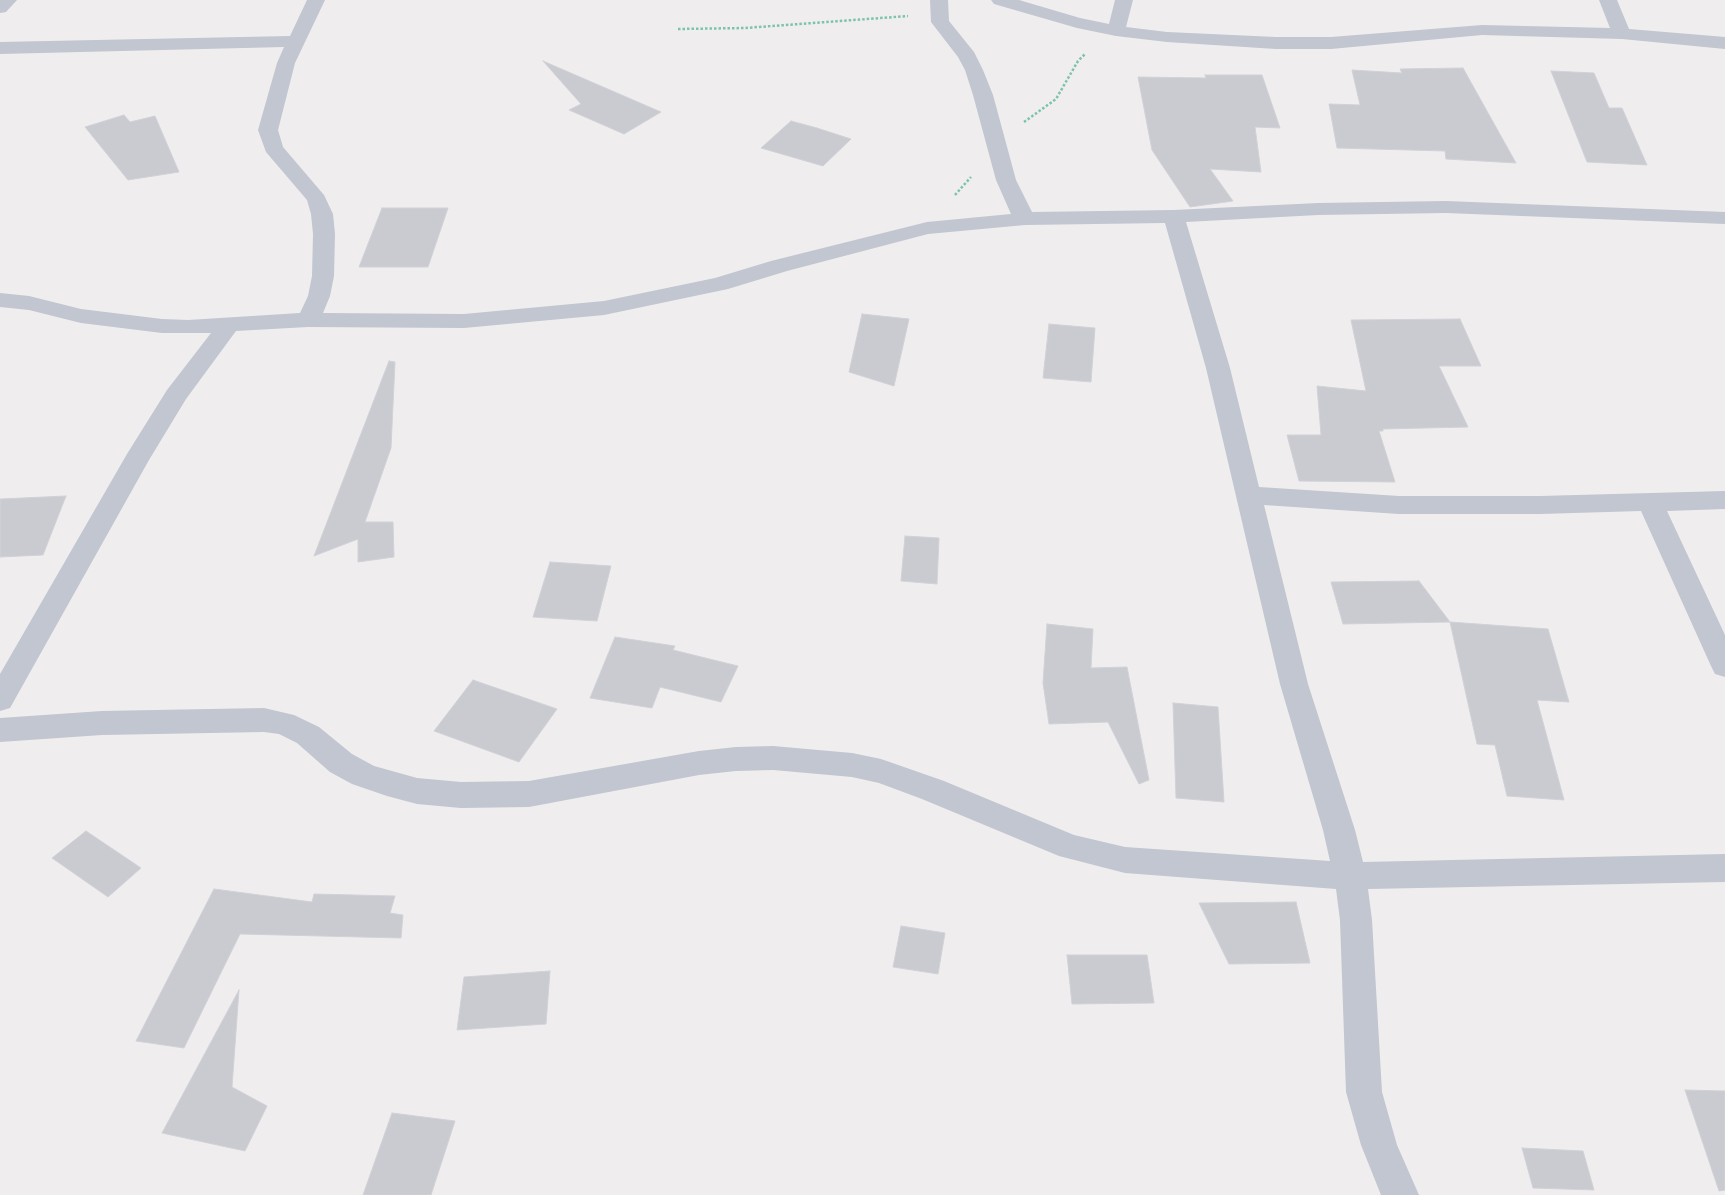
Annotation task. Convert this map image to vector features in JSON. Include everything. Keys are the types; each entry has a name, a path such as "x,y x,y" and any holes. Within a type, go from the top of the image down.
{"street":[{"path":"0,8 8,0"},
{"path":"308,320 319,296 323,276 324,234 322,214 316,199 273,148 268,130 286,63 316,0"},
{"path":"1000,0 1077,23 1116,31 1167,37 1276,43 1331,43 1482,30 1622,34 1725,43"},
{"path":"1116,31 1124,0"},
{"path":"1608,0 1622,34"},
{"path":"939,7 940,22 967,56 974,70 983,95 1006,180 1015,202 1025,219"},
{"path":"0,48 297,41"},
{"path":"0,300 30,303 81,316 142,325 188,326 308,320 464,321 604,308 720,284 779,266 927,228 1025,219 1174,216 1318,209 1446,207 1725,218"},
{"path":"1174,216 1218,368 1250,494 1294,684 1340,830 1350,876 1356,920 1364,1092 1379,1146 1400,1195"},
{"path":"0,700 136,460 176,395 230,324"},
{"path":"1250,494 1399,505 1540,505 1725,500"},
{"path":"1650,502 1725,666"},
{"path":"0,730 102,723 264,720 284,723 308,735 341,763 362,775 387,784 417,791 461,795 529,794 622,776 736,759 773,758 852,764 933,790 1070,847 1125,860 1350,876 1725,868"}],"path":[{"path":"678,29 745,28 939,7"},
{"path":"927,228 946,205 1028,118 1056,98 1078,61 1116,31"}],"building":[{"path":"543,61 661,112 624,134 569,110 581,104"},
{"path":"1463,68 1516,163 1446,159 1445,151 1337,148 1329,104 1360,105 1352,70 1402,73 1400,69"},
{"path":"1551,71 1594,73 1609,108 1622,108 1647,165 1587,162"},
{"path":"1205,75 1262,75 1280,128 1255,127 1261,172 1210,169 1233,201 1190,207 1152,150 1138,77 1206,78"},
{"path":"124,115 130,122 155,116 179,172 128,180 85,127"},
{"path":"791,121 851,139 823,166 761,148"},
{"path":"382,208 448,208 428,267 359,267"},
{"path":"862,314 909,319 894,386 849,372"},
{"path":"1460,319 1481,366 1439,366 1468,427 1383,429 1383,431 1379,431 1395,482 1299,481 1287,435 1321,435 1317,386 1366,391 1351,320"},
{"path":"1049,324 1095,328 1091,382 1043,378"},
{"path":"389,361 395,362 391,448 365,522 393,522 394,557 358,562 358,539 314,556"},
{"path":"66,496 43,555 0,557 0,499"},
{"path":"905,536 939,538 937,584 901,581"},
{"path":"550,562 611,566 597,621 533,617"},
{"path":"1419,581 1450,622 1343,624 1331,582"},
{"path":"1450,622 1548,629 1569,702 1537,700 1564,800 1507,796 1495,745 1477,744"},
{"path":"1047,624 1093,629 1091,668 1127,667 1149,780 1139,784 1108,722 1049,724 1043,683"},
{"path":"615,637 675,646 673,650 738,666 721,702 660,687 652,708 590,698"},
{"path":"473,680 557,709 519,762 434,731"},
{"path":"1173,703 1218,707 1224,802 1176,798"},
{"path":"86,831 141,868 108,897 52,858"},
{"path":"214,889 312,902 314,894 395,896 390,913 403,915 401,938 240,934 184,1048 136,1041"},
{"path":"1296,902 1310,963 1229,964 1199,903"},
{"path":"901,926 945,933 938,974 893,967"},
{"path":"1067,955 1147,955 1154,1003 1072,1004"},
{"path":"550,971 546,1024 457,1030 464,977"},
{"path":"239,990 232,1087 267,1106 245,1151 162,1133"},
{"path":"1685,1090 1725,1091 1725,1190 1719,1191"},
{"path":"392,1113 455,1121 431,1195 363,1195"},
{"path":"1522,1148 1583,1151 1594,1190 1533,1188"}]}
